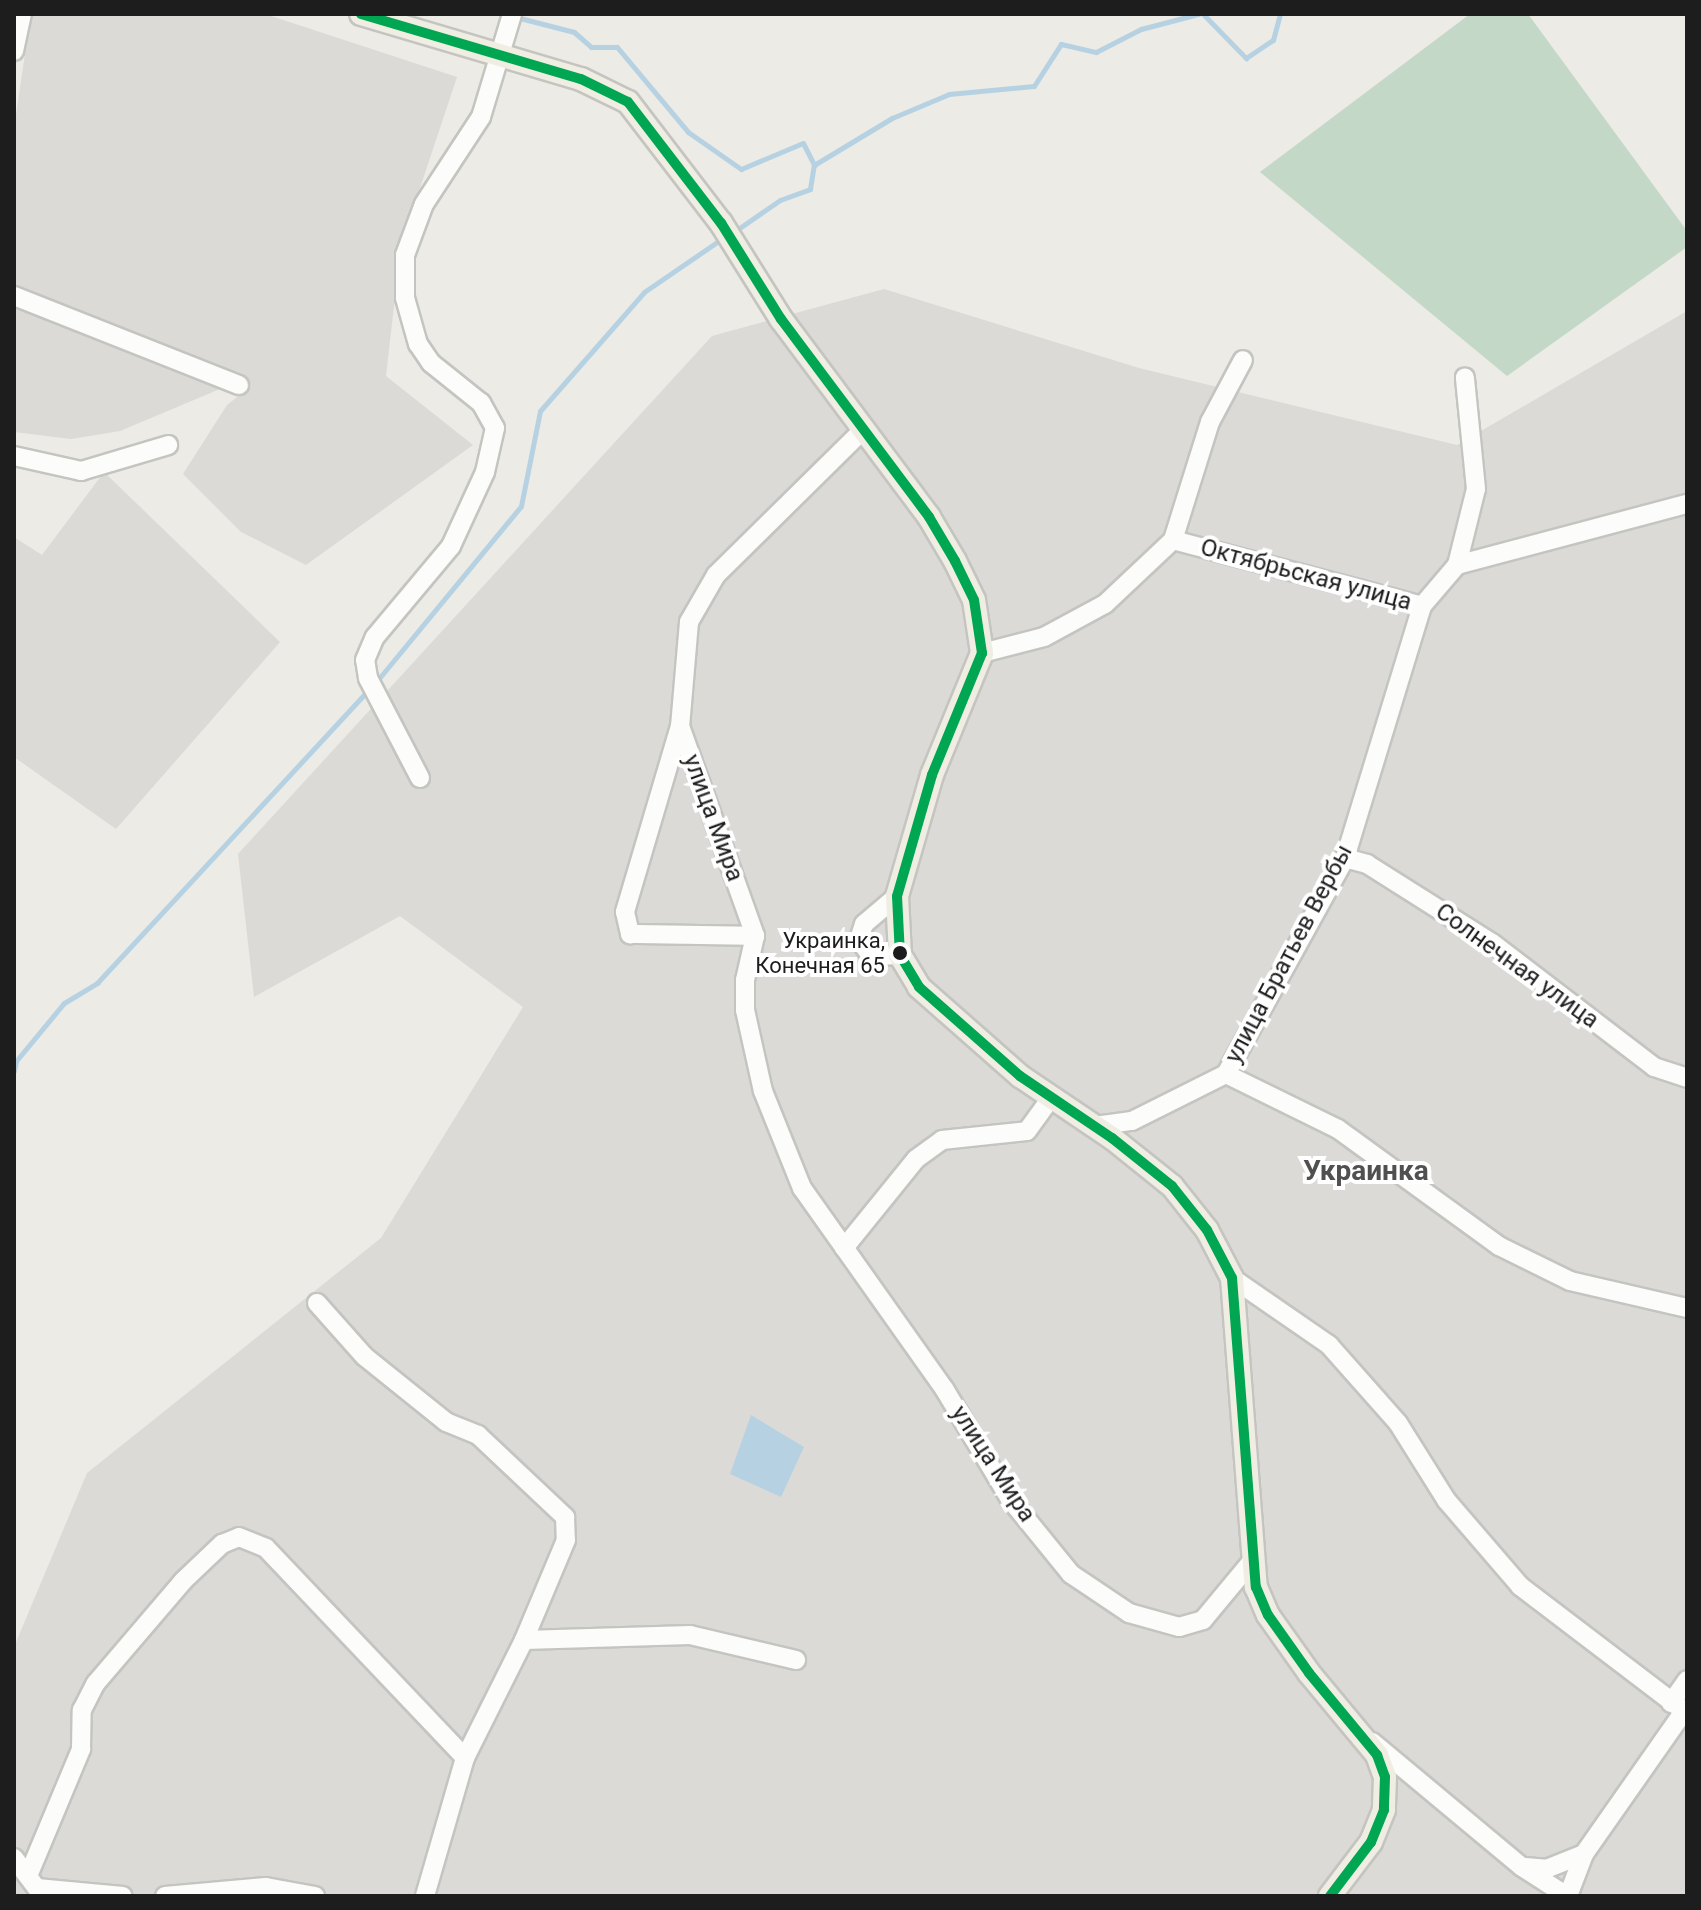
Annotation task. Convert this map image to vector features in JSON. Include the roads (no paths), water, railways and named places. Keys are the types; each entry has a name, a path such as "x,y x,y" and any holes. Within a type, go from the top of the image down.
{"main road":[{"path":"365,15 498,57 581,79 628,102 721,223 781,319 929,517 955,561 974,600 982,653 932,775 897,896 900,955 919,987 1051,1098 1095,1126 1172,1186 1207,1230 1232,1278 1252,1561 1268,1615 1361,1732 1385,1777 1384,1810 1371,1842 1330,1896"}],"street":[{"path":"420,778 368,678 365,660 375,637 451,546 485,472 495,428 481,403 431,363 418,344 403,276 413,229 481,117 512,14"},
{"path":"14,51 18,23"},
{"path":"14,296 239,385"},
{"path":"1173,540 1210,422 1243,360"},
{"path":"1465,378 1476,489 1457,565 1687,504"},
{"name":"улица Мира","path":"862,431 716,575 689,622 680,726 755,936 745,980 745,1010 763,1091 802,1188 945,1390 1010,1499 1071,1574 1129,1613 1179,1627 1203,1620 1252,1561"},
{"path":"14,456 81,471 168,445"},
{"name":"Октябрьская улица","path":"982,653 1044,637 1105,604 1173,540 1422,606 1457,565"},
{"name":"улица Братьев Вербы","path":"1095,1126 1132,1121 1226,1074 1345,858 1422,606"},
{"path":"680,726 625,912 630,934 755,936"},
{"name":"Солнечная улица","path":"1345,858 1367,864 1492,943 1654,1067 1687,1078"},
{"path":"897,896 864,924 859,939 871,956 900,955"},
{"path":"1226,1074 1338,1129 1499,1246 1570,1281 1687,1308"},
{"path":"844,1248 916,1159 942,1140 1027,1131 1051,1098"},
{"path":"1232,1278 1329,1345 1398,1423 1447,1501 1520,1586 1680,1709"},
{"path":"317,1303 364,1356 446,1422 478,1435 565,1517 566,1540 524,1640 465,1758 425,1896"},
{"path":"28,1876 81,1749 82,1710 96,1683 183,1581 222,1544 239,1537 266,1548 465,1758"},
{"path":"524,1640 690,1635 796,1660"},
{"path":"1361,1732 1522,1867 1568,1896 1584,1854 1680,1709 1687,1680"},
{"path":"1522,1867 1546,1869 1584,1854"},
{"path":"14,1858 37,1888 123,1896"},
{"path":"165,1896 266,1887 315,1896"}],"water":[{"path":"751,1415 804,1447 781,1497 730,1474"}],"waterway":[{"path":"738,229 780,200 810,189 814,165 892,118 949,94 1034,86 1061,44 1096,52 1141,29 1198,14"},
{"path":"1203,14 1246,58 1273,40 1280,14"},
{"path":"516,17 574,32 591,47 617,47 688,132 741,169 803,143 814,165"},
{"path":"376,682 521,506 540,411 644,292 720,240"},
{"path":"14,1071 16,1061 64,1003 97,983 369,689"}],"place":[{"name":"Украинка, Конечная 65","path":"900,953"}],"district":[{"name":"Украинка","path":"1366,1171"}]}
